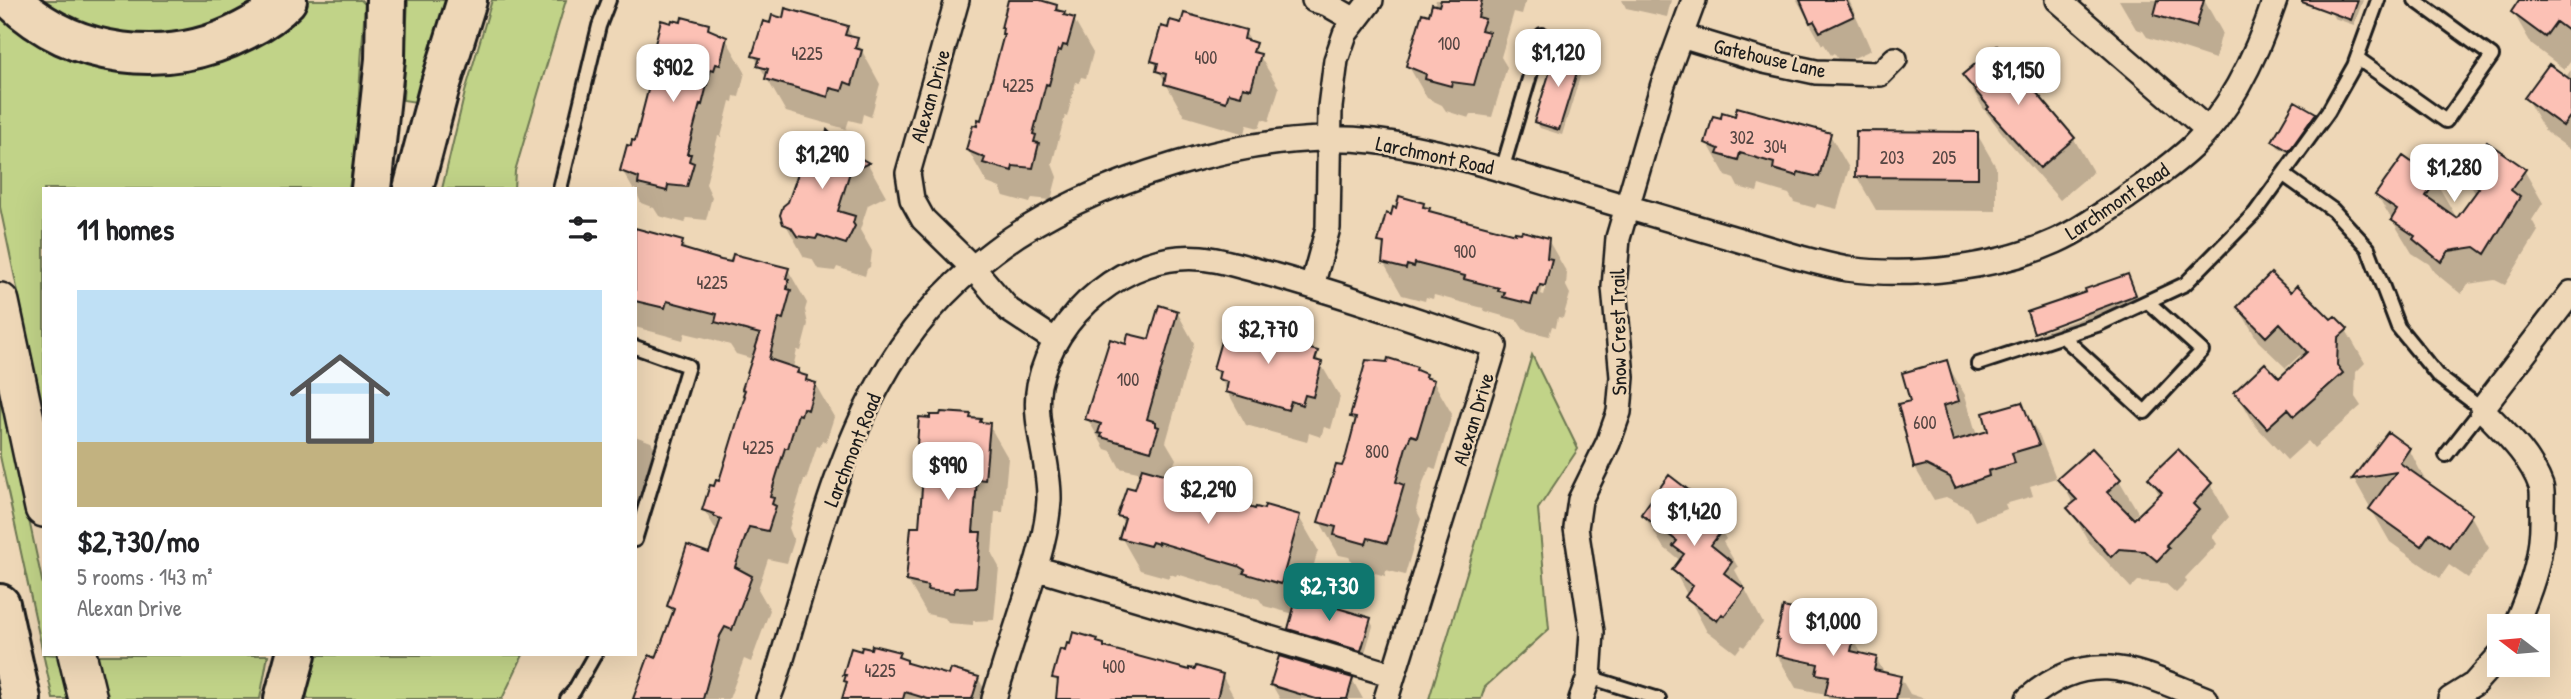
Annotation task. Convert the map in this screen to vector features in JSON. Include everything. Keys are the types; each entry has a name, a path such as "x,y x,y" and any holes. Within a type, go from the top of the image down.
{"highway":[{"path":"12,0 44,26 64,37 102,49 164,55 196,50 226,40 255,25 287,0"},
{"path":"371,187 385,59 386,0"},
{"path":"414,187 439,90 467,0"},
{"path":"0,604 21,699"},
{"path":"283,699 289,656"},
{"path":"283,699 295,656"}],"main road":[{"path":"0,302 42,499"},
{"path":"77,656 88,699"}],"street":[{"name":"Alexan Drive","path":"957,0 908,173 912,199 923,219 973,268 1009,310 1056,341"},
{"path":"1314,0 1327,4 1355,20"},
{"path":"1312,286 1328,228 1330,107 1336,60 1345,34 1371,0"},
{"path":"1627,207 1663,83 1694,0"},
{"path":"2058,0 2207,129"},
{"name":"Larchmont Road","path":"768,699 839,471 880,381 905,341 950,288 973,268 1018,233 1088,197 1147,175 1268,143 1329,139 1372,140 1460,157 1801,258 1848,269 1920,272 1987,262 2055,242 2081,228 2169,168 2194,145 2223,108 2248,67 2266,28 2275,0"},
{"name":"Gatehouse Lane","path":"1681,36 1764,61 1816,72 1880,74 1895,59"},
{"name":"Snow Crest Trail","path":"1581,699 1589,677 1592,632 1576,528 1580,500 1608,443 1619,412 1622,377 1614,287 1618,237 1627,207"},
{"name":"Alexan Drive","path":"994,699 1046,527 1048,476 1037,407 1044,369 1056,341 1066,324 1093,296 1127,274 1161,261 1199,257 1312,286 1495,346 1386,699"},
{"path":"2520,614 2540,560 2542,487 2520,448 2482,409 2571,293"},
{"path":"1035,568 1393,675"},
{"path":"2028,699 2059,677 2084,670 2118,667 2206,699"},
{"path":"2450,699 2473,684 2487,669"}],"lane":[{"path":"561,187 599,26 608,0"},
{"path":"1978,364 2097,325 2185,284 2255,213 2328,112 2357,58 2378,0"},
{"path":"2357,58 2446,121 2491,57 2415,0"},
{"path":"1502,170 1542,35"},
{"path":"2284,175 2333,210 2368,248 2398,327 2438,376 2482,409 2445,456"},
{"path":"2062,337 2145,412 2202,351 2149,303"},
{"path":"637,348 688,366 637,533"},
{"path":"574,696 594,656"},
{"path":"1589,677 1659,699"}],"green space":[{"path":"29,0 267,0 187,39 103,38"},
{"path":"306,0 361,0 365,4 355,152 349,187 42,187 42,407 0,207 0,4 107,64 299,9"},
{"path":"408,0 456,0 422,103 403,100"},
{"path":"492,0 566,0 515,171 514,187 442,187 465,92"},
{"path":"1532,355 1578,449 1538,509 1549,629 1485,687 1481,699 1429,699"},
{"path":"0,384 42,581 42,649 0,456"},
{"path":"44,656 58,656 70,699 53,699"},
{"path":"96,656 268,656 260,699 106,699"},
{"path":"314,656 523,656 502,699 306,699"}],"building":[{"path":"1008,0 1040,0 1057,5 1056,10 1075,18 1067,46 1063,45 1061,51 1058,50 1049,85 1046,84 1033,134 1036,135 1034,142 1039,143 1033,168 1013,166 1012,171 983,163 985,158 966,150 973,125 977,126 978,119 981,120 1004,34 1001,28"},
{"path":"1441,0 1482,0 1478,17 1485,19 1481,30 1489,32 1474,85 1452,82 1451,86 1425,79 1426,74 1406,66 1422,13 1429,15 1432,4 1439,6"},
{"path":"1800,0 1846,0 1854,16 1820,32 1814,21 1810,23"},
{"path":"2158,0 2204,0 2196,27 2154,15"},
{"path":"2302,0 2358,0 2351,20"},
{"path":"2519,0 2571,0 2571,33 2556,22 2545,37 2511,12"},
{"path":"785,8 848,26 845,35 858,38 855,48 862,50 852,85 845,82 842,91 830,88 828,97 765,79 768,69 757,66 760,58 752,56 763,21 770,23 772,15 783,18"},
{"path":"1184,13 1246,30 1244,39 1256,43 1253,52 1261,54 1251,89 1243,87 1241,96 1229,93 1226,102 1164,84 1166,74 1156,71 1158,63 1151,61 1161,26 1168,28 1170,20 1181,23"},
{"path":"682,17 709,24 708,29 727,37 720,65 716,64 714,70 711,69 702,105 700,104 687,154 691,154 689,161 694,163 687,187 668,185 667,191 638,184 639,178 620,171 627,145 631,146 632,140 635,141 657,55 654,48 661,20 681,22"},
{"path":"1997,46 2075,138 2040,168 1987,109 1989,107 1962,75"},
{"path":"1557,49 1582,56 1559,130 1534,122"},
{"path":"2549,64 2571,80 2571,115 2563,126 2524,98"},
{"path":"2295,101 2316,113 2289,151 2272,141"},
{"path":"1737,107 1831,133 1819,177 1798,172 1797,176 1773,169 1774,163 1740,153 1738,160 1717,154 1719,149 1705,143 1713,116 1721,118 1722,112 1735,116"},
{"path":"827,130 842,145 855,149 853,154 869,163 850,172 838,211 855,216 855,226 846,244 818,235 816,239 797,236 791,227 783,224 780,215 783,206 788,202 799,171 796,170 803,146 811,139 824,142"},
{"path":"1856,131 1978,132 1978,178 1855,177"},
{"path":"2487,142 2526,169 2511,190 2520,197 2485,254 2475,247 2449,251 2441,262 2413,239 2415,236 2391,220 2397,210 2375,195 2403,156 2437,180 2426,196 2457,218 2479,188 2463,177"},
{"path":"1399,196 1424,203 1423,207 1430,208 1429,211 1515,234 1522,231 1549,238 1547,258 1552,259 1545,286 1540,285 1531,304 1503,297 1505,292 1498,291 1499,288 1464,279 1465,276 1415,263 1414,267 1407,265 1406,269 1382,263 1384,243 1378,242 1386,213 1391,215"},
{"path":"637,229 683,241 681,248 721,260 731,262 733,254 789,268 787,289 791,290 783,319 779,318 769,359 799,369 797,373 816,383 808,410 803,408 801,415 798,414 788,448 785,448 770,497 774,498 772,504 776,506 768,531 749,527 735,567 752,576 732,630 725,627 720,636 703,699 633,699 649,655 656,658 674,609 667,606 687,545 709,553 721,519 702,510 710,485 714,486 716,480 719,481 745,396 745,390 742,389 760,334 715,322 717,314 667,301 665,308 637,301"},
{"path":"2271,273 2291,292 2297,285 2331,319 2335,316 2348,329 2338,338 2337,365 2343,373 2294,416 2288,409 2267,428 2234,392 2265,363 2279,378 2307,352 2280,323 2266,337 2237,307"},
{"path":"2128,274 2136,295 2034,333 2027,312"},
{"path":"1159,305 1178,311 1147,419 1156,422 1159,427 1151,451 1101,437 1102,434 1098,433 1101,424 1085,419 1110,339 1126,344 1128,334 1149,339"},
{"path":"1246,321 1308,339 1306,348 1318,351 1315,360 1322,362 1313,397 1305,395 1302,405 1291,401 1288,410 1226,392 1228,382 1218,379 1220,371 1213,369 1223,334 1230,336 1232,328 1243,331"},
{"path":"1388,358 1417,367 1416,370 1426,374 1425,377 1434,380 1417,437 1411,435 1406,447 1396,482 1404,485 1387,543 1368,538 1366,544 1334,535 1336,527 1318,522 1336,465 1342,466 1346,456 1356,418 1350,417 1366,360 1387,362"},
{"path":"1947,360 1959,401 1943,406 1953,441 1988,431 1983,413 2022,402 2039,445 2012,453 2015,463 1988,471 1989,476 1955,488 1950,477 1926,465 1914,468 1898,404 1910,401 1902,373"},
{"path":"941,412 971,414 970,418 990,423 985,480 977,479 973,532 981,532 976,587 955,588 954,593 927,590 928,586 906,581 911,527 919,527 923,475 915,474 919,417 930,418 930,415 940,415"},
{"path":"2388,432 2410,448 2400,463 2472,514 2449,547 2430,533 2421,546 2369,509 2396,472 2352,479"},
{"path":"2092,448 2121,479 2107,492 2134,519 2162,492 2148,478 2178,449 2212,483 2193,504 2199,510 2166,545 2169,548 2157,561 2145,551 2119,549 2111,557 2067,508 2077,500 2057,479"},
{"path":"1142,468 1171,476 1170,480 1175,482 1175,485 1255,509 1264,509 1265,505 1300,515 1281,584 1243,573 1245,570 1238,566 1158,542 1152,542 1150,546 1119,538 1125,518 1117,516 1127,487 1135,489"},
{"path":"1669,475 1708,505 1699,517 1720,533 1711,545 1732,562 1724,573 1745,589 1717,621 1685,597 1693,586 1672,570 1684,554 1673,546 1677,541 1641,514"},
{"path":"1297,596 1371,618 1361,651 1288,629"},
{"path":"1783,607 1830,617 1827,631 1854,637 1851,651 1877,657 1874,670 1901,676 1896,699 1847,699 1825,695 1829,676 1816,674 1818,664 1776,655 1779,640 1776,639"},
{"path":"1073,632 1098,639 1097,642 1104,644 1104,647 1189,670 1195,669 1196,666 1223,674 1217,699 1056,699 1058,679 1052,678 1060,649 1065,651"},
{"path":"872,645 900,652 898,657 907,660 907,663 949,675 951,669 979,677 972,699 928,699 905,692 903,699 842,699 847,682 844,681 846,675 843,675 851,648 861,651 862,647 871,649"},
{"path":"1279,656 1353,678 1347,699 1316,699 1270,685"}]}
